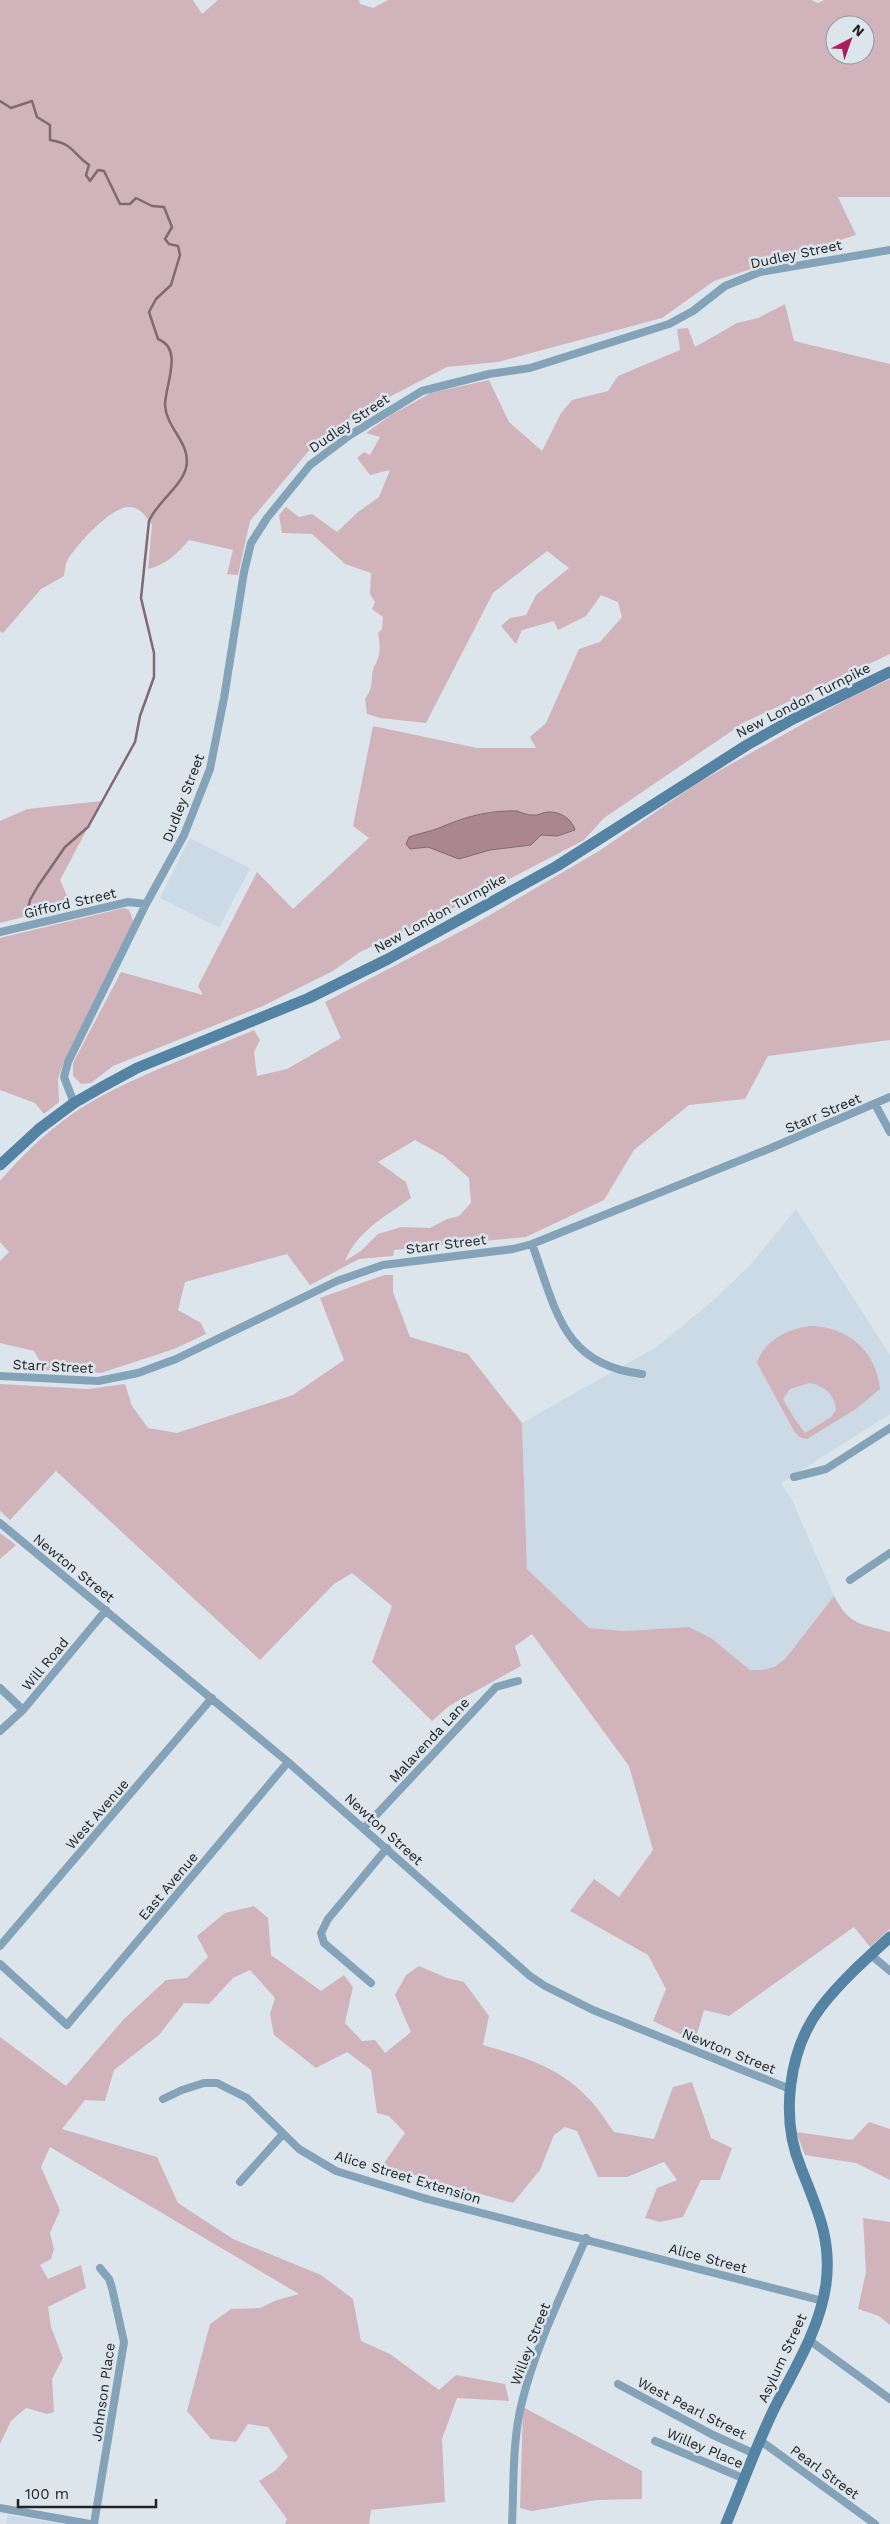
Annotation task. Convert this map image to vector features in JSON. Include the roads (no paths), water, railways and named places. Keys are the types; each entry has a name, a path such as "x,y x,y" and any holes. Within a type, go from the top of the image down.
{"main road":[{"name":"New London Turnpike","path":"0,1165 39,1129 74,1103 137,1068 309,998 388,959 565,861 754,740 890,672"},
{"name":"Asylum Street","path":"726,2524 761,2441 809,2340 823,2301 828,2271 826,2241 818,2208 794,2151 790,2113 790,2089 800,2048 820,2008 840,1984 890,1937"}],"street":[{"name":"Dudley Street","path":"74,1103 64,1077 68,1062 146,904 184,835 210,770 231,661 244,572 251,543 267,518 310,465 350,435 422,391 489,374 530,368 669,324 693,311 725,286 760,272 890,250"},
{"name":"Gifford Street","path":"0,932 128,902 146,904"},
{"name":"Starr Street","path":"0,1376 98,1381 138,1373 176,1359 337,1281 383,1265 513,1249 532,1244 890,1097"},
{"path":"875,1104 890,1132"},
{"path":"532,1244 562,1324 574,1344 590,1357 606,1366 642,1374"},
{"path":"794,1477 826,1468 890,1428"},
{"name":"Newton Street","path":"0,1523 288,1762 530,1976 545,1986 594,2010 790,2089"},
{"path":"850,1580 890,1554"},
{"name":"Will Road","path":"0,1731 23,1710 106,1610"},
{"name":"Malavenda Lane","path":"364,1828 496,1687 518,1681"},
{"path":"0,1688 23,1710"},
{"name":"West Avenue","path":"0,1946 212,1698"},
{"name":"East Avenue","path":"0,1964 67,2025 288,1762"},
{"path":"371,1983 324,1943 321,1933 328,1919 387,1848"},
{"path":"871,1955 890,1971"},
{"name":"Alice Street Extension","path":"163,2100 182,2090 204,2083 217,2083 247,2098 283,2134 316,2161 336,2171 427,2199 586,2238"},
{"path":"240,2182 283,2134"},
{"name":"Alice Street","path":"586,2238 823,2301"},
{"name":"Willey Street","path":"512,2524 516,2443 521,2404 533,2364 586,2238"},
{"name":"Johnson Place","path":"94,2524 124,2342 112,2288 109,2279 100,2268"},
{"path":"809,2340 890,2399"},
{"name":"West Pearl Street","path":"618,2384 713,2435 756,2454"},
{"name":"Willey Place","path":"655,2441 745,2479"},
{"name":"Pearl Street","path":"761,2441 876,2524"},
{"path":"0,2508 90,2524"}],"waterway":[{"path":"0,101 11,108 32,101 37,117 50,125 50,140 68,146 89,165 86,175 90,181 98,170 104,171 120,204 130,204 136,198 152,206 164,207 172,227 165,239 169,244 178,246 180,255 171,285 156,299 149,312 158,339 166,344 170,351 172,359 165,405 166,414 182,443 187,459 186,468 179,482 157,507 149,521 141,598 154,653 154,677 140,716 135,742 88,827 65,847 38,886 30,900 27,913"}]}
